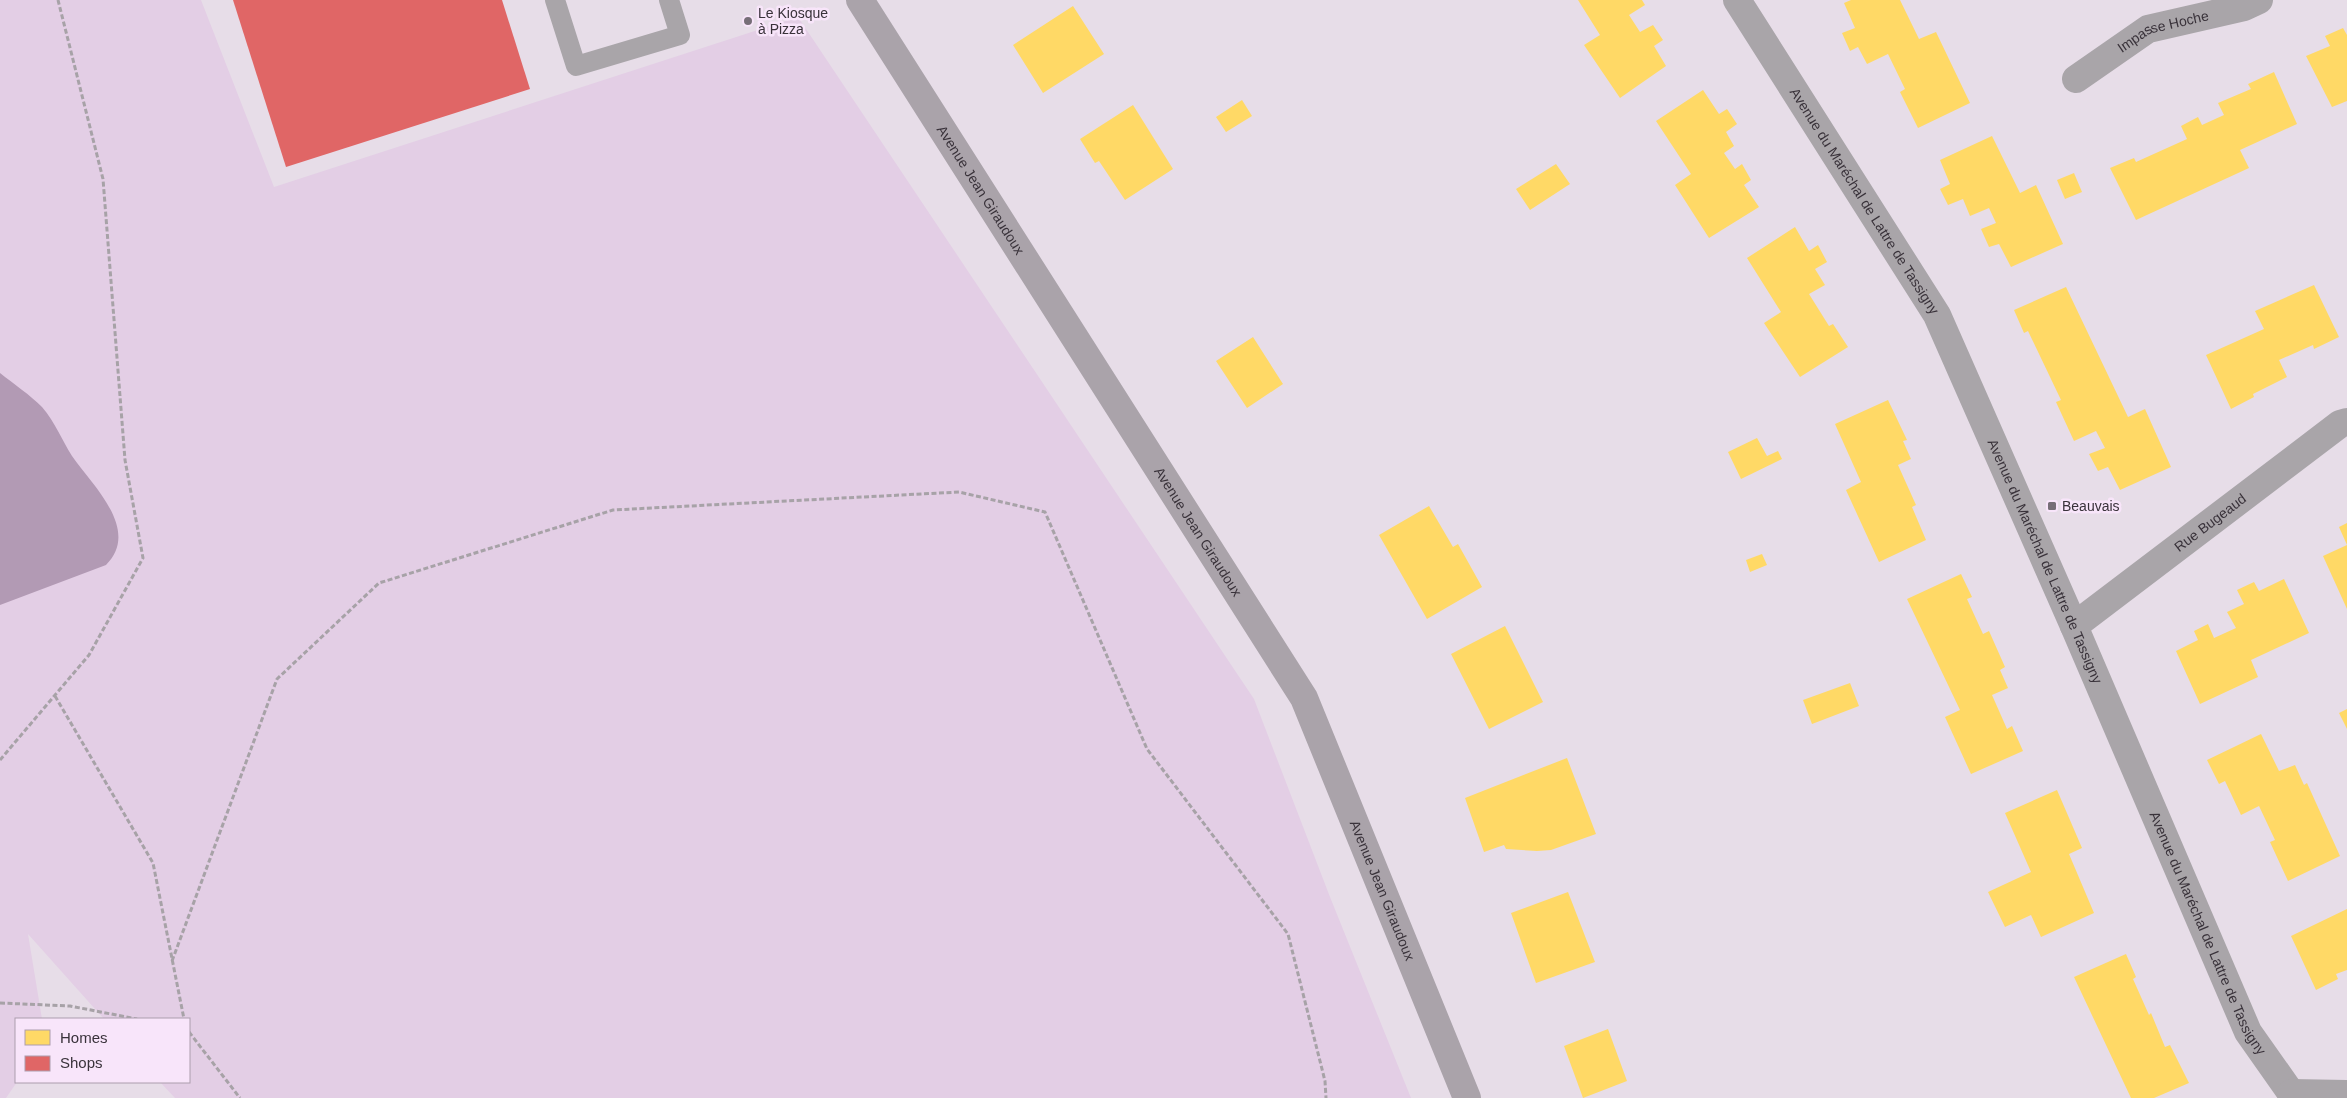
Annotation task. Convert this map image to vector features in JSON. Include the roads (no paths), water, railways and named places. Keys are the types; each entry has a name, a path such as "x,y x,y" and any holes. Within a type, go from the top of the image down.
{"street":[{"name":"Avenue Jean Giraudoux","path":"860,0 1304,698 1467,1098"},
{"name":"Avenue du Maréchal de Lattre de Tassigny","path":"1737,0 1937,315 2074,626 2248,1032 2289,1096 2347,1094"},
{"name":"Impasse Hoche","path":"2076,79 2148,29 2244,7 2258,0"},
{"name":"Rue Bugeaud","path":"2074,626 2340,424 2347,422"}],"lane":[{"path":"556,0 576,66 680,34 669,0"}],"place":[{"name":"Le Kiosque à Pizza","path":"748,21"},
{"name":"Beauvais","path":"2052,506"}]}
